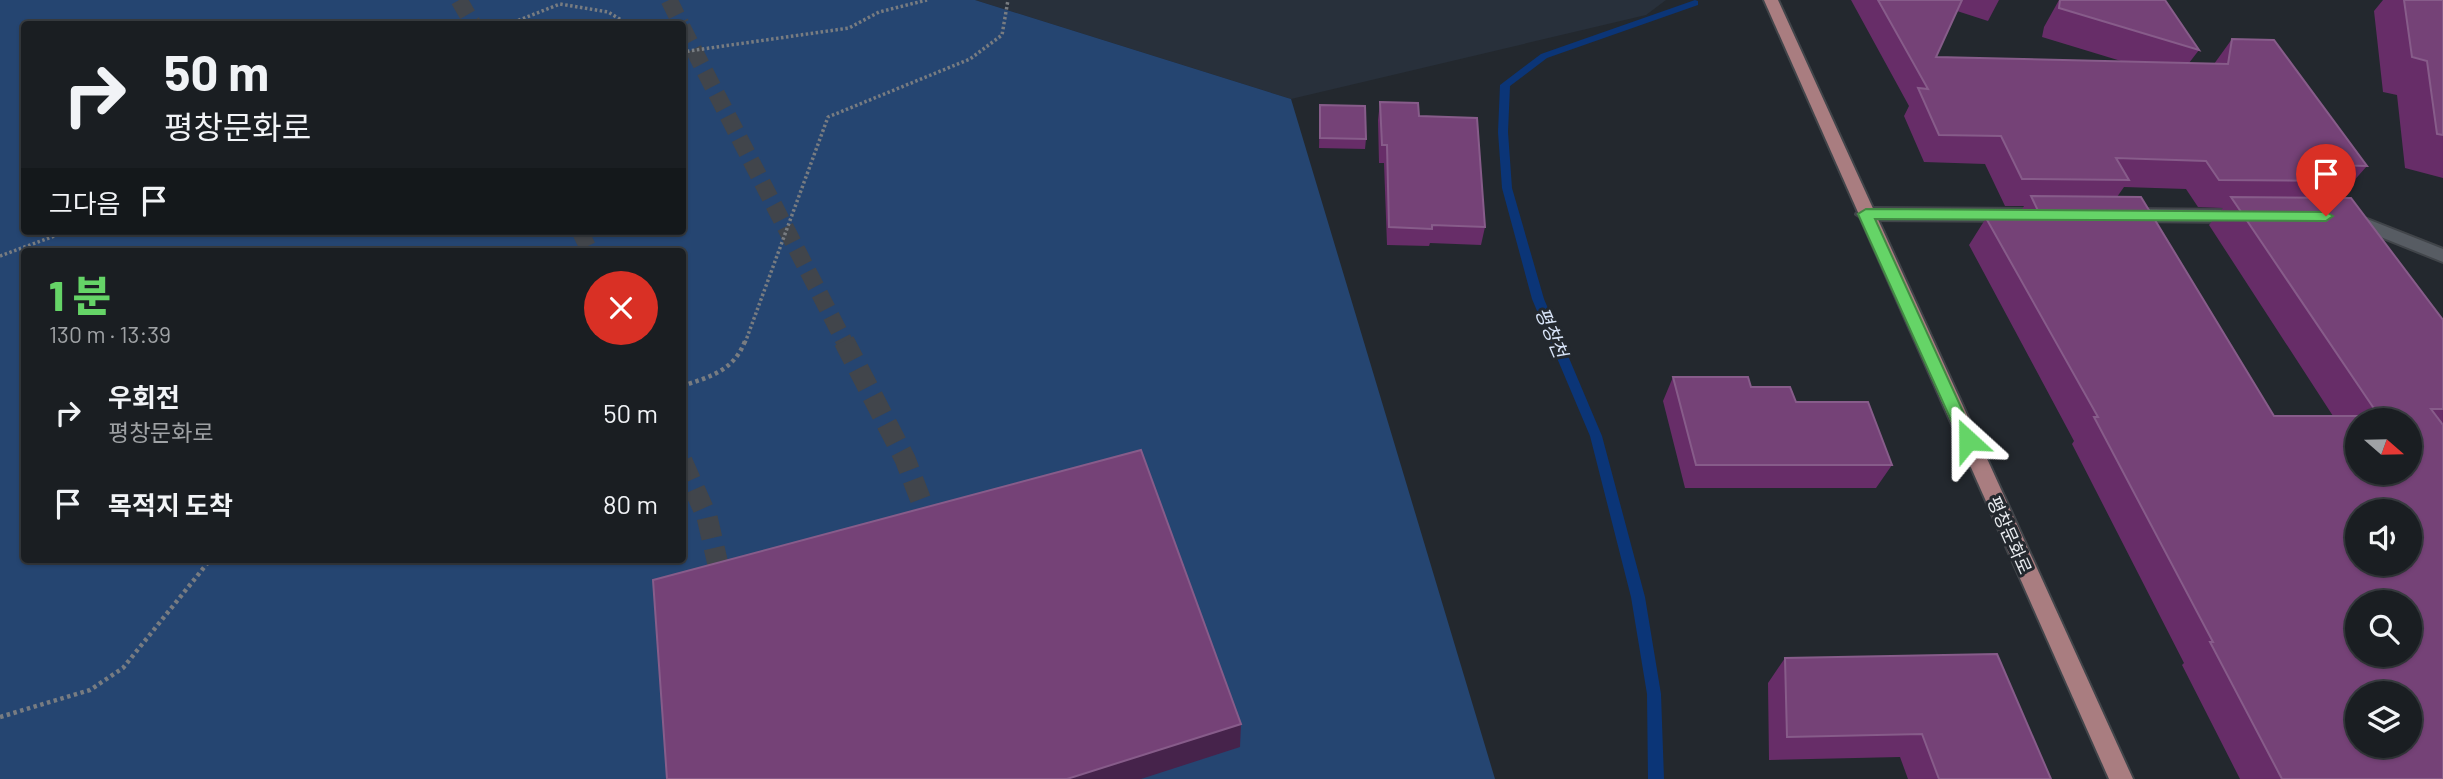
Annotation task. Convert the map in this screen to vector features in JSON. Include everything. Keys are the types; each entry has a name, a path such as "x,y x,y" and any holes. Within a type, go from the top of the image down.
{"main road":[{"name":"평창문화로","path":"1771,0 2121,779"}],"lane":[{"path":"1866,214 2060,215"},
{"path":"2116,215 2255,216"},
{"path":"2325,216 2353,217 2443,256"}],"path":[{"path":"686,51 849,28 878,12 928,0"},
{"path":"686,385 723,372 741,354 828,117 970,60 1002,35 1007,0"},
{"path":"516,21 559,4 608,12 623,21"},
{"path":"22,248 57,235"},
{"path":"0,256 21,248"},
{"path":"0,717 89,690 122,668 208,563"}],"shaded area":[{"path":"0,0 975,0 1291,99 1495,779 0,779"},
{"path":"975,0 1666,0 1646,15 1291,99"}],"building":[{"path":"1878,0 1962,0 1936,57 2228,64 2232,39 2274,40 2367,166 2325,165 2337,181 2219,180 2206,161 2116,158 2129,180 2022,179 2001,136 1939,135 1918,88 1928,89"},
{"path":"2060,0 2165,0 2199,50 2059,8"},
{"path":"2404,0 2443,0 2443,135 2437,134 2427,61 2412,57"},
{"path":"1380,102 1418,103 1419,116 1477,118 1485,227 1389,227 1387,145 1382,145"},
{"path":"1320,105 1365,106 1366,139 1320,138"},
{"path":"2031,196 2141,197 2274,416 2345,416 2345,485 2422,485 2422,408 2374,408 2231,197 2351,198 2443,320 2443,409 2431,409 2443,425 2443,779 2282,779 2094,417 2098,417 1986,218 2041,217"},
{"path":"1673,377 1748,377 1751,387 1790,387 1796,402 1868,402 1892,465 1696,465"},
{"path":"1141,450 1241,724 1067,779 667,779 653,580"},
{"path":"1997,654 2051,779 1939,779 1922,734 1787,737 1785,658"}],"waterway":[{"name":"평창천","path":"1656,779 1654,694 1638,597 1596,436 1538,299 1507,188 1503,132 1505,85 1544,56 1695,3"}],"tunnel":[{"path":"459,0 471,21"},
{"path":"669,0 680,21"},
{"path":"686,35 845,343"},
{"path":"582,235 588,248"},
{"path":"844,341 905,459 933,532"},
{"path":"686,470 707,517 723,586"}],"route":[{"path":"1968,440 1866,214 2326,216"}]}
